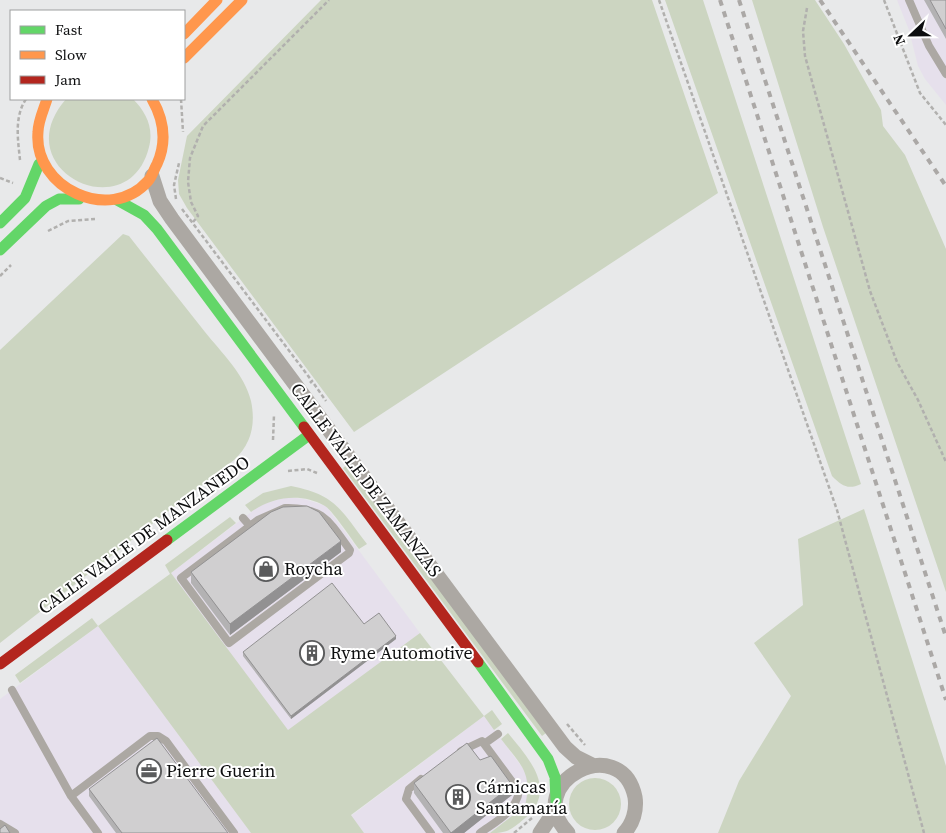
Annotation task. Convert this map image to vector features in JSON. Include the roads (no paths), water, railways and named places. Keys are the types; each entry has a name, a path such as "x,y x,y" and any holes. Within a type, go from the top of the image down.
{"street":[{"path":"185,33 217,0"},
{"path":"185,57 242,0"},
{"path":"46,100 39,113 35,130 36,148 40,164 50,180 63,191 79,199"},
{"path":"0,250 46,206 59,199 79,199 98,202 117,200 130,194 152,176 160,160 164,144 160,104"},
{"path":"0,223 25,198 40,164"},
{"name":"CALLE VALLE DE ZAMANZAS","path":"152,176 158,195 172,219 565,747 576,757 592,765 606,766 626,778 632,788 635,811 632,822 624,833"},
{"name":"CALLE VALLE DE ZAMANZAS","path":"117,200 133,207 151,222 544,751 556,771 558,781 556,805"},
{"name":"CALLE VALLE DE MANZANEDO","path":"0,664 309,435"},
{"path":"540,833 556,805 561,785 567,777 576,770 592,765"},
{"path":"556,805 558,818 568,833"}],"lane":[{"path":"910,0 929,46 946,74"},
{"path":"285,508 314,510 325,517 350,550 349,553 229,642 180,578 250,526 269,514 285,508"},
{"path":"243,518 250,526"},
{"path":"12,690 71,796 98,833"},
{"path":"484,744 498,734"},
{"path":"71,796 150,736 158,736 166,741 234,833"},
{"path":"450,758 482,741 519,792 517,801 511,810 480,833"},
{"path":"427,775 412,786 406,799 431,833"},
{"path":"0,824 14,833"}],"railway":[{"path":"720,0 946,700"},
{"path":"739,0 946,637"},
{"path":"820,0 946,186"}],"place":[{"name":"Roycha","path":"266,569"},
{"name":"Ryme Automotive","path":"312,653"},
{"name":"Pierre Guerin","path":"149,771"},
{"name":"Cárnicas Santamaría","path":"458,797"}]}
